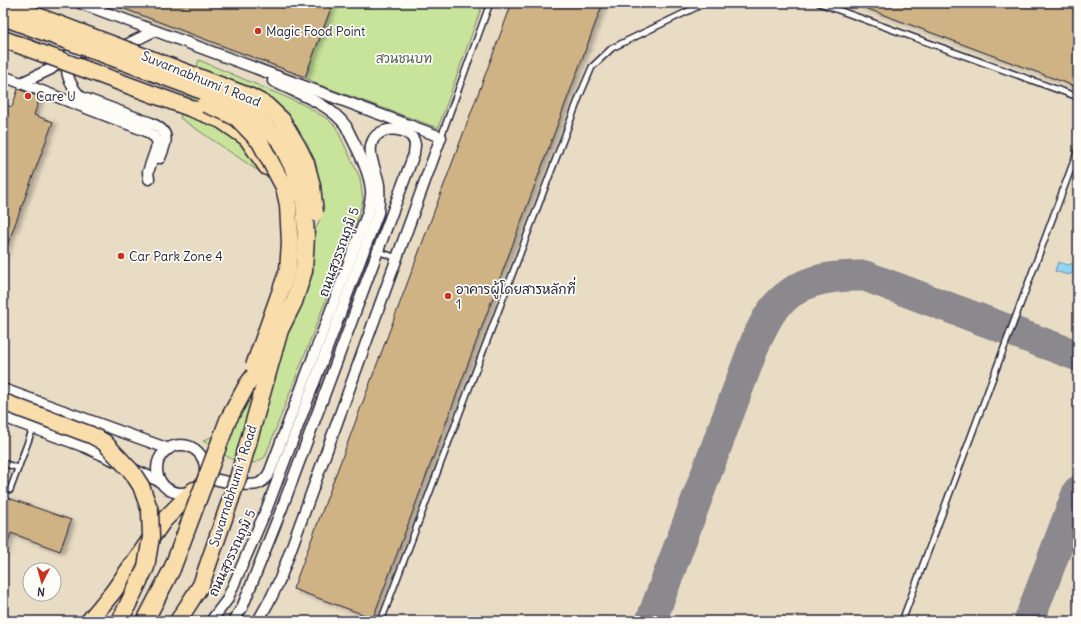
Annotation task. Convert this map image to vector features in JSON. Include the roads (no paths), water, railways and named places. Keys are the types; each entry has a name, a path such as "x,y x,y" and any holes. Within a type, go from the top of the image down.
{"highway":[{"name":"Suvarnabhumi 1 Road","path":"3,3 251,96 266,105 282,120 306,163 312,186 315,209 312,267 307,287 284,334 247,385 228,420 172,569 145,621"},
{"name":"Suvarnabhumi 1 Road","path":"3,17 235,103 256,116 279,140 293,168 304,202 306,236 304,271 292,306 280,330"},
{"name":"Suvarnabhumi 1 Road","path":"3,30 223,111 237,118 260,142 284,187 288,205 290,243 288,270 247,385"},
{"name":"Suvarnabhumi 1 Road","path":"3,39 221,120 247,138 276,179 292,215 294,240 293,271 280,330 238,478 204,578 178,621"},
{"path":"3,402 91,435 104,442 132,472 142,486 150,511 151,537 146,567 120,621"},
{"path":"89,621 113,592 164,520 194,490"}],"street":[{"path":"80,3 242,63"},
{"path":"3,30 67,56"},
{"path":"21,83 52,69 67,56 76,52 112,51 154,31"},
{"path":"3,76 146,131 155,137 158,143 148,172 149,179 154,175 166,143 164,132 151,123 81,97 73,89 66,69 67,56"},
{"name":"ถนนสุวรรณภูมิ 5","path":"242,63 441,137"},
{"name":"ถนนสุวรรณภูมิ 5","path":"204,477 249,485 260,483 270,471 368,212 371,191 369,176 346,126 339,118 316,101 279,84 242,63"},
{"name":"ถนนสุวรรณภูมิ 5","path":"233,621 242,608 279,515 414,154 415,145 413,140 393,119"},
{"name":"ถนนสุวรรณภูมิ 5","path":"211,621 227,600 267,508 378,213 380,200 370,148 373,140 377,134 384,130 418,129"},
{"path":"258,621 280,579 441,137"},
{"path":"3,389 111,434 169,449"},
{"path":"3,417 99,454 161,482"},
{"path":"176,446 193,448 204,460 204,477 194,490 188,493 173,492 166,488 161,482 158,475 159,461 163,454 169,449 176,446"}],"lane":[{"path":"441,137 490,3"},
{"path":"381,621 580,95 592,67 612,48 705,3"},
{"path":"819,3 1078,97"},
{"path":"902,621 1078,150"},
{"path":"377,251 397,258"},
{"path":"10,490 33,428"},
{"path":"99,454 108,448 111,434"},
{"path":"3,463 18,468"}],"water":[{"path":"1078,261 1078,271 1068,275 1055,271 1058,262 1068,265"}],"place":[{"name":"Magic Food Point","path":"258,31"},
{"name":"Care U","path":"28,96"},
{"name":"Car Park Zone 4","path":"121,256"},
{"name":"อาคารผู้โดยสารหลักที่ 1","path":"448,296"}],"park label":[{"name":"สวนชนบท","path":"404,58"}]}
